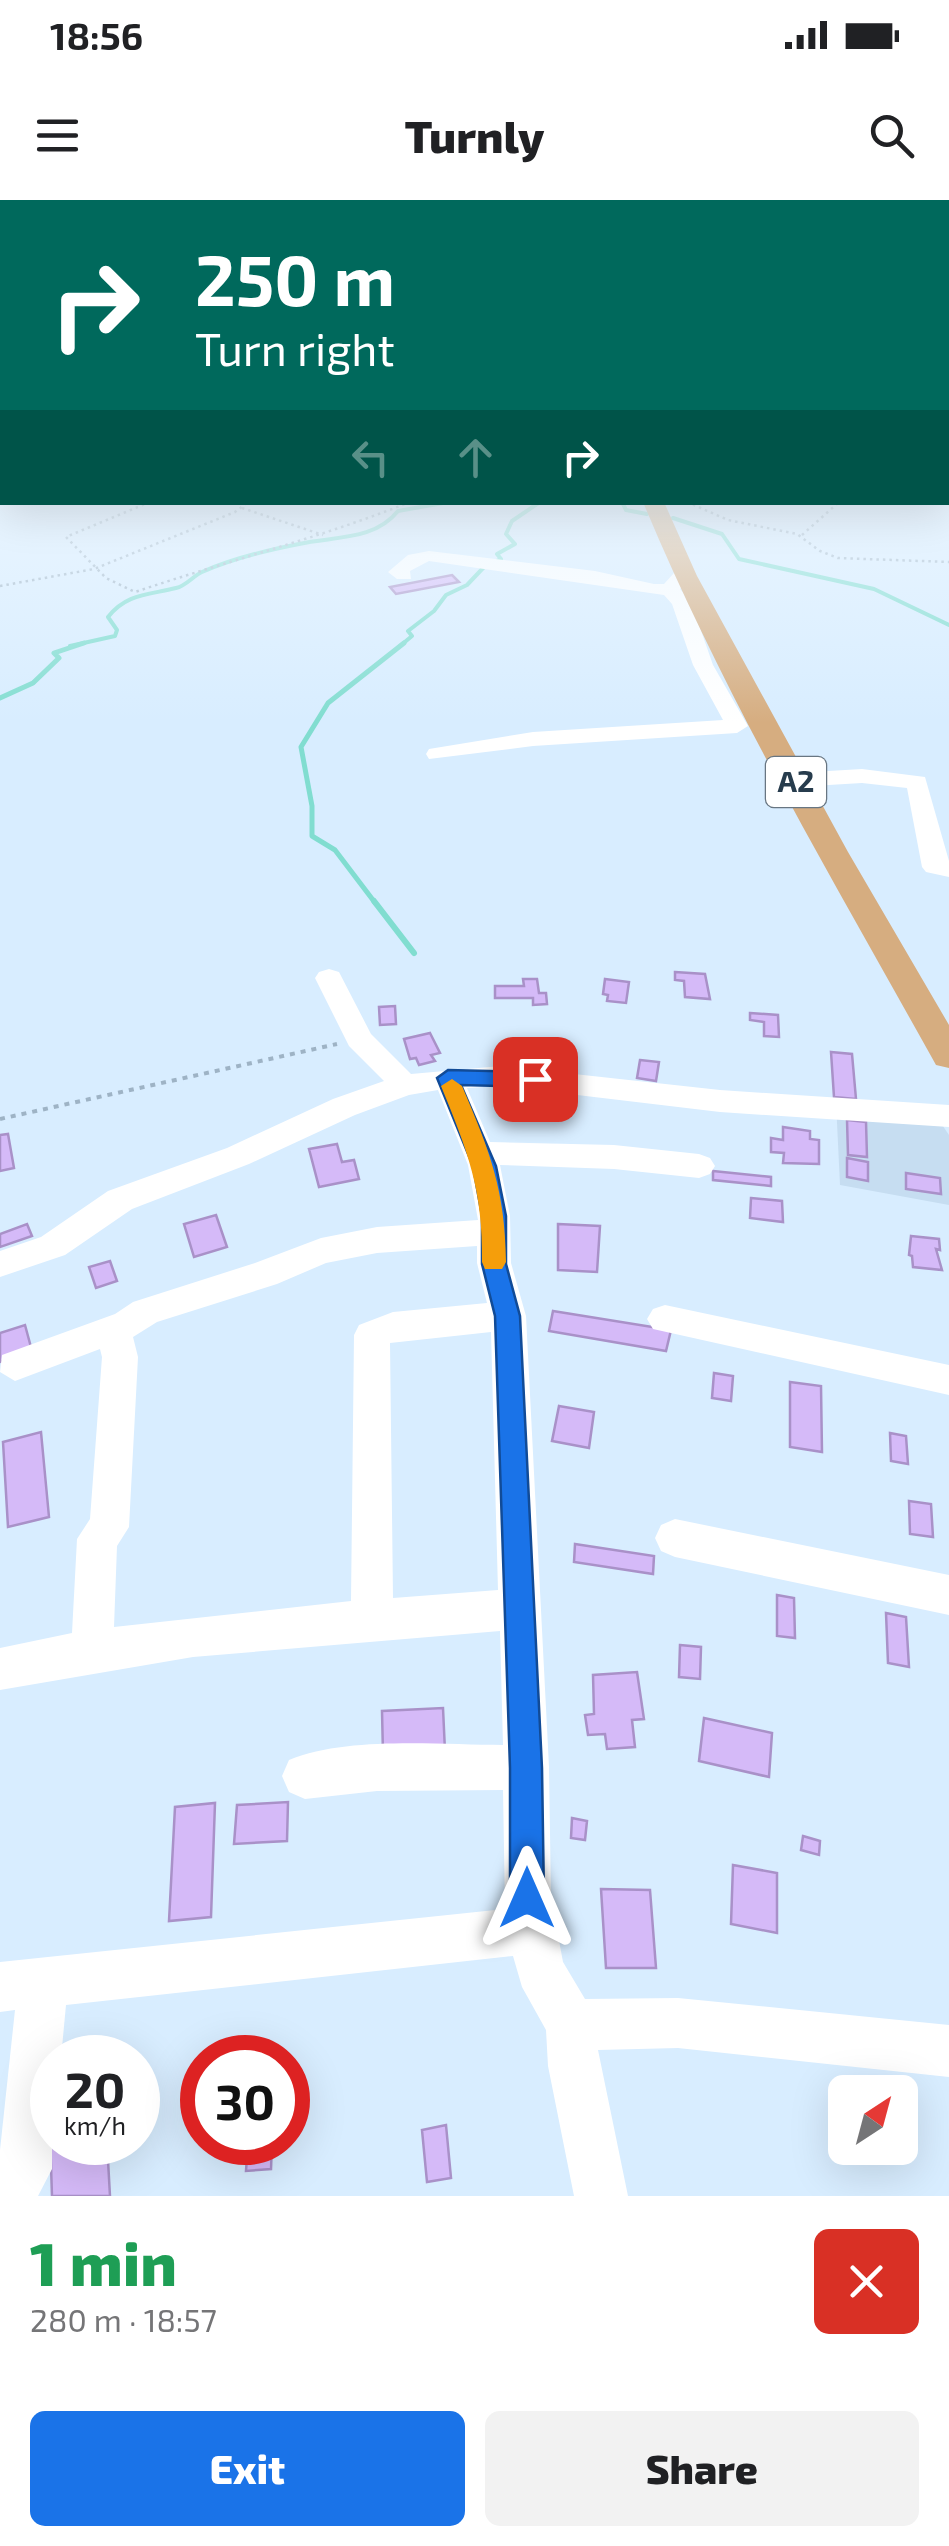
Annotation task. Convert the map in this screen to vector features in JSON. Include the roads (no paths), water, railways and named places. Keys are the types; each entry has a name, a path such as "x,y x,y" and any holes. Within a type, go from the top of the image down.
{"main road":[{"name":"A2","path":"664,537 677,582 795,780 949,1056"}],"street":[{"path":"404,575 397,572 414,559 429,556 595,577 654,590 677,582 680,602 703,665 737,726 533,738 437,754"},
{"path":"795,780 862,776 917,782 936,867 949,868"},
{"path":"329,978 359,1038 405,1086"},
{"path":"0,1264 73,1236 120,1200 238,1156 344,1107 405,1086 448,1078 501,1076 720,1101 949,1116"},
{"path":"448,1078 479,1153 494,1216 494,1264 508,1316 526,1768 527,1898 540,1969 571,2026 574,2066 601,2196"},
{"path":"479,1153 614,1157 699,1166"},
{"path":"15,1366 113,1329 145,1312 265,1274 321,1250 377,1240 494,1232"},
{"path":"372,1620 372,1335 393,1326 508,1316"},
{"path":"665,1319 708,1325 847,1360 949,1380"},
{"path":"92,1648 97,1539 109,1526 120,1357 113,1329"},
{"path":"675,1538 949,1596"},
{"path":"0,1669 92,1648 372,1620 520,1610"},
{"path":"304,1776 377,1768 526,1768"},
{"path":"4,2196 25,2170 21,1984 533,1930"},
{"path":"571,2026 678,2023 949,2051"}],"waterway":[{"path":"70,646 115,636 117,630 108,617 123,603 139,596 180,587 213,567 237,559 345,537"},
{"path":"400,646 412,636 408,631 434,611 446,595 467,585 485,566 501,559 497,554 515,544 509,537"},
{"path":"724,537 739,559 874,589 949,625"},
{"path":"0,698 33,683 59,658 54,653 84,643"},
{"path":"376,904 335,850 312,836 312,806 301,747 328,703 404,643"},
{"path":"374,901 414,953"}]}
